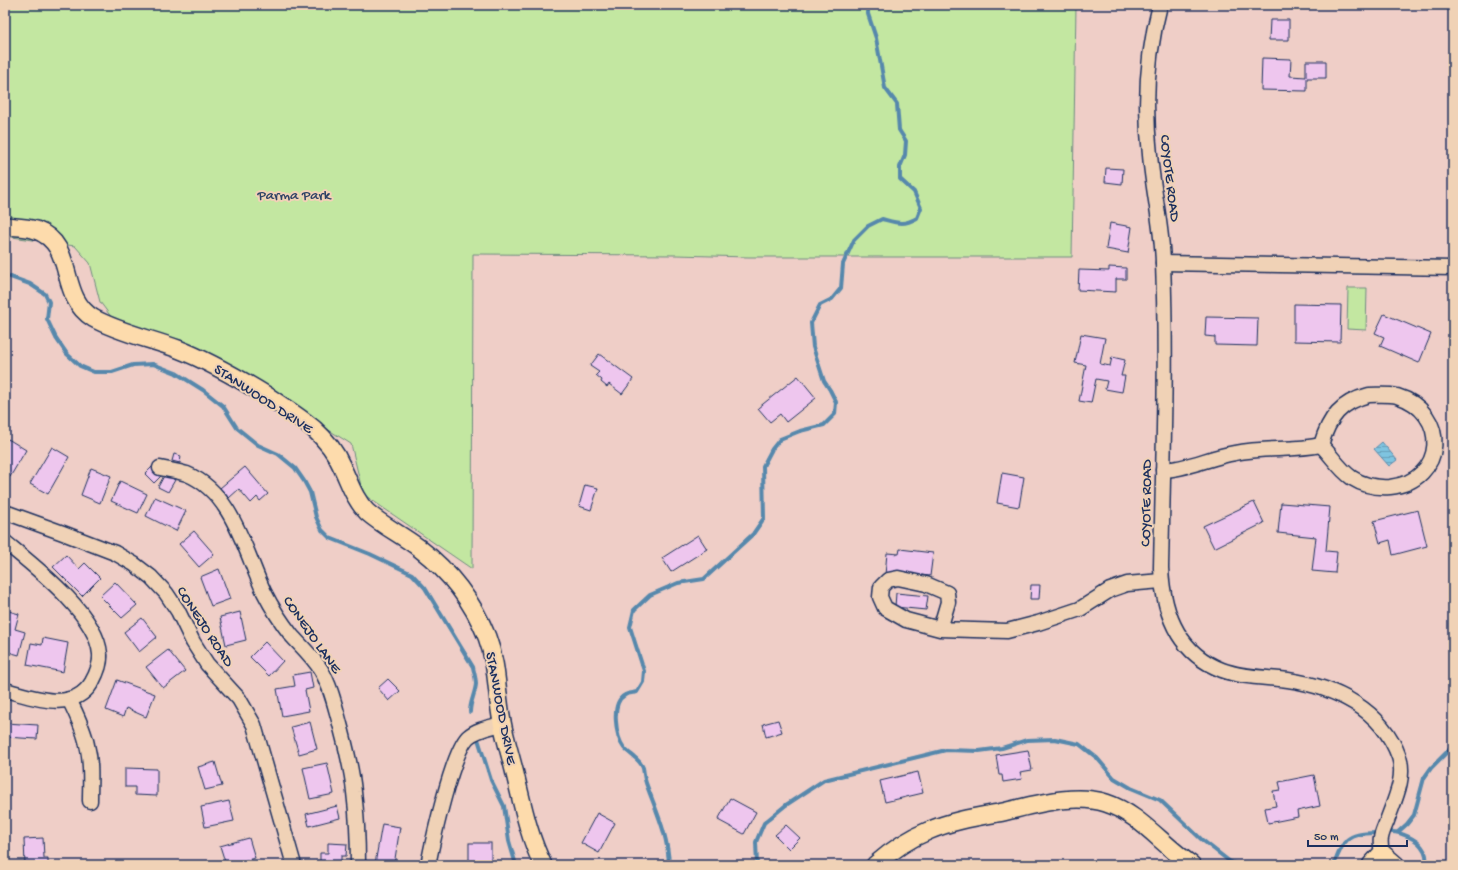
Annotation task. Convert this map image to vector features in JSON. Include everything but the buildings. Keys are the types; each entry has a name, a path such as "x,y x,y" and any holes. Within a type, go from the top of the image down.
{"main road":[{"name":"STANWOOD DRIVE","path":"5,226 36,230 52,241 63,259 74,299 81,309 88,314 108,325 181,350 213,364 281,406 312,428 337,457 354,493 362,506 380,522 420,549 438,564 459,588 480,622 493,656 502,724 528,826 542,865"},
{"path":"879,863 911,838 940,826 1029,806 1071,799 1083,799 1105,803 1123,811 1192,865"},
{"path":"1377,859 1396,865"}],"street":[{"name":"COYOTE ROAD","path":"1160,5 1150,51 1147,88 1147,125 1161,232 1163,263 1164,333 1161,581 1167,611 1174,628 1192,650 1210,664 1224,671 1304,683 1335,692 1345,696 1363,708 1375,719 1386,732 1396,749 1402,771 1397,794 1381,836 1377,859"},
{"path":"1163,263 1453,268"},
{"path":"1379,394 1397,396 1410,402 1421,410 1431,423 1435,439 1435,448 1429,464 1420,474 1401,484 1383,487 1368,485 1352,478 1339,467 1321,444 1328,425 1341,409 1358,398 1379,394"},
{"path":"1163,470 1186,468 1234,453 1301,448 1321,444"},
{"name":"CONEJO LANE","path":"160,468 186,474 201,482 213,492 223,505 245,543 264,592 277,615 293,637 321,669 328,683 334,699 349,762 354,793 358,865"},
{"name":"CONEJO ROAD","path":"5,512 115,553 134,564 151,577 166,593 178,611 193,642 207,664 239,699 254,725 294,865"},
{"path":"5,542 39,570 71,601 87,622 96,640 100,653 99,668 89,686 79,695 69,699 52,702 5,690"},
{"path":"940,629 948,602 947,593 926,584 898,578 888,580 881,587 880,597 885,608 906,620 940,629 1007,630 1038,623 1080,609 1110,590 1127,584 1161,581"},
{"path":"69,699 88,746 91,768 90,801"},
{"path":"428,865 451,774 463,744 467,738 478,731 502,724"}],"green space":[{"name":"Parma Park","path":"5,5 1076,5 1072,257 748,257 676,255 473,254 472,569 363,494 351,444 251,381 115,322 100,302 90,263 75,246 5,236"},
{"path":"1348,288 1367,288 1366,330 1347,329"}],"water":[{"path":"1382,442 1397,460 1389,466 1374,449"}],"waterway":[{"path":"669,865 664,833 645,781 642,765 624,748 617,729 616,712 620,699 626,694 637,692 643,682 644,671 630,627 634,610 650,595 678,583 704,579 753,534 764,518 763,466 772,449 780,439 800,431 824,425 835,414 836,402 824,381 813,347 811,323 820,305 832,299 841,288 843,264 854,240 868,226 882,219 896,223 912,221 917,218 921,208 914,192 900,179 900,167 905,155 906,141 899,130 897,104 885,88 876,38 868,14 868,5"},
{"path":"5,275 30,284 45,294 49,302 47,319 56,338 67,354 80,366 94,372 112,372 133,365 153,364 176,373 203,390 223,406 237,428 258,445 278,454 295,468 310,492 316,517 322,530 330,538 370,554 412,574 425,588 473,667 476,684 470,712"},
{"path":"478,739 491,780 504,806 509,841 516,865"},
{"path":"757,865 756,842 764,823 786,805 824,780 946,750 979,751 1002,748 1027,740 1055,739 1079,744 1097,758 1114,778 1131,788 1160,800 1201,839 1229,861 1238,865"},
{"path":"1398,832 1414,815 1424,778 1431,768 1452,747 1453,743"},
{"path":"1392,832 1408,836 1420,844 1425,853 1426,865"},
{"path":"1334,865 1340,849 1347,840 1358,834 1375,833"}]}
